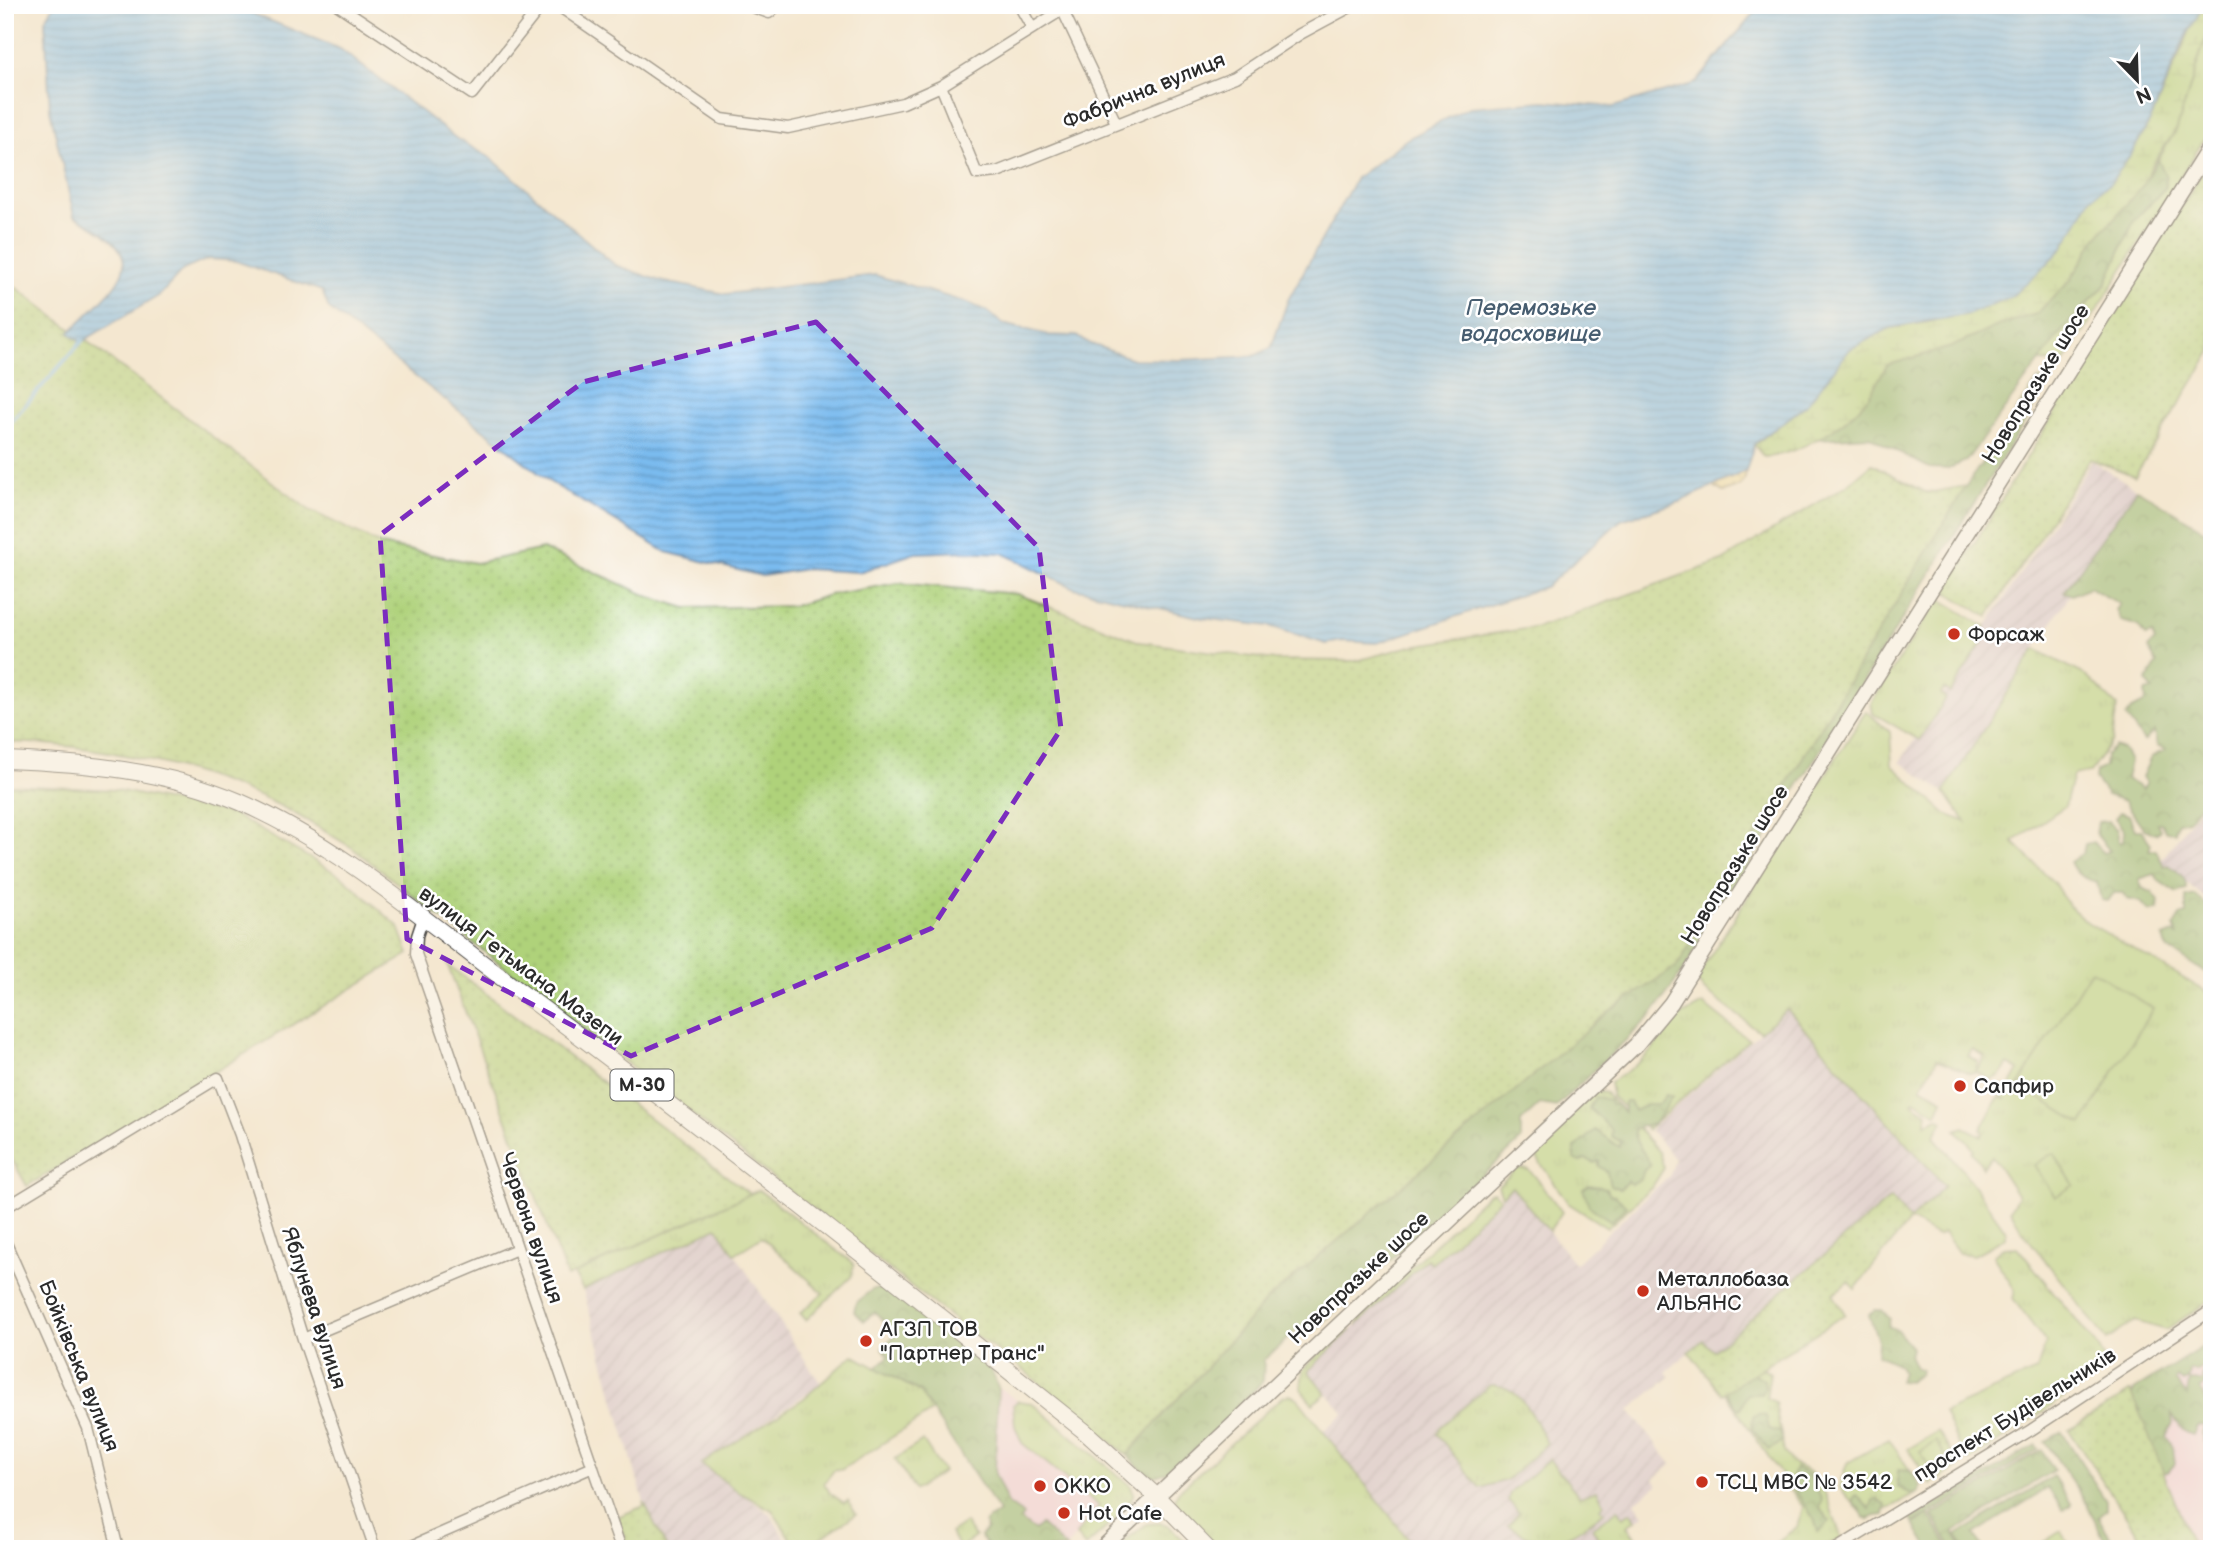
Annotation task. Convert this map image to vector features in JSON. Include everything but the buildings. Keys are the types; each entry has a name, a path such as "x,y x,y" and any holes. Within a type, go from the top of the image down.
{"highway":[{"name":"вулиця Гетьмана Мазепи","path":"5,760 113,767 152,774 238,801 329,849 424,918 1083,1430 1157,1497 1208,1549"}],"main road":[{"name":"Новопразьке шосе","path":"1101,1549 1636,1045 1671,1003 2212,144"}],"street":[{"path":"338,5 472,94 542,5"},
{"path":"557,5 722,119 788,128 903,103 941,86 1067,8 1116,123"},
{"path":"747,5 774,9"},
{"path":"1019,5 1032,28"},
{"name":"Фабрична вулиця","path":"941,86 977,174 997,172 1234,77 1300,34 1354,5"},
{"name":"Червона вулиця","path":"424,918 417,936 416,954 621,1549"},
{"name":"Яблунева вулиця","path":"5,1208 218,1078 240,1135 303,1339 375,1549"},
{"name":"Бойківська вулиця","path":"5,1241 88,1428 118,1549"},
{"path":"303,1339 517,1249"},
{"name":"проспект Будівельників","path":"1836,1549 2031,1430 2212,1310"},
{"path":"405,1549 593,1467"}],"highlighted area":[{"path":"816,322 1039,548 1061,729 932,928 631,1056 407,939 380,535 583,382"}],"shaded area":[{"path":"2092,461 2137,489 1944,792 1900,762"},
{"path":"2212,791 2212,904 2161,861"},
{"path":"1787,1008 1945,1186 1910,1220 1890,1199 1713,1351 1703,1340 1666,1372 1670,1377 1629,1410 1672,1464 1654,1479 1658,1485 1635,1502 1644,1515 1629,1526 1644,1549 1416,1549 1323,1431 1344,1413 1308,1371 1428,1258 1433,1263 1512,1186 1575,1264 1670,1175 1675,1159 1650,1130"},
{"path":"717,1227 821,1384 701,1464 770,1514 792,1549 667,1549 644,1502 583,1290"},
{"path":"2212,1340 2212,1549 2194,1549 2131,1391"},
{"path":"998,1387 1018,1401 1013,1405 1015,1426 1022,1443 1099,1506 1066,1548 1041,1526 1035,1531 1020,1521 1024,1515 1008,1504 995,1474"}],"green space":[{"path":"2201,5 2212,5 2212,28 2203,46 2177,128 2151,167 2145,183 2094,241 2070,281 2036,314 2002,324 1951,347 1887,365 1867,398 1855,412 1832,430 1790,452 1764,457 1754,445 1806,405 1850,349 1890,328 1929,322 2012,296 2062,249 2091,198 2110,183 2130,156 2150,121"},
{"path":"2212,28 2212,127 2064,363 2039,362 2062,331 2106,284 2134,220 2166,187 2165,174 2158,160 2177,128 2203,46"},
{"path":"2212,157 2212,351 2135,476 2090,459 1988,617 1945,591"},
{"path":"2158,160 2165,174 2166,187 2134,220 2106,284 2062,331 1966,461 1948,469 1929,468 1869,436 1818,439 1863,403 1887,365 1951,347 2002,324 2036,314 2070,281 2094,241 2144,183"},
{"path":"5,279 309,510 381,545 476,563 543,549 650,597 686,608 794,606 829,595 898,583 1017,594 1140,642 1275,660 1356,661 1411,646 1538,627 1722,561 1847,485 1872,464 1927,493 1966,486 1677,966 1608,1012 1267,1300 1127,1455 1015,1363 967,1330 351,847 272,802 208,777 142,758 108,752 5,742"},
{"path":"2052,378 1681,974 1651,1016 1556,1107 1540,1104 1521,1122 1521,1140 1316,1329 1295,1332 1264,1360 1263,1381 1191,1453 1162,1474 1152,1476 1142,1470 1127,1455 1267,1300 1608,1012 1677,966 1966,486 2038,380"},
{"path":"2137,489 2212,535 2212,789 2188,820 2178,822 2175,832 2165,831 2161,823 2157,823 2160,830 2156,834 2144,829 2124,801 2107,795 2095,779 2096,772 2105,766 2106,755 2115,746 2123,749 2130,761 2126,779 2143,789 2146,783 2142,777 2151,757 2165,750 2157,746 2154,732 2144,741 2126,717 2132,709 2146,702 2145,692 2153,690 2146,682 2157,664 2148,648 2155,641 2152,634 2145,636 2138,626 2121,621 2116,610 2120,604 2089,587 2072,595 2064,592"},
{"path":"1939,598 1986,627 1984,631 1988,634 1950,693 1944,689 1941,694 1946,699 1919,740 1873,713 1871,703"},
{"path":"2035,649 2085,675 2117,706 2112,741 2090,772 2073,775 2065,806 2013,842 2054,883 2069,906 2087,922 2212,995 2212,1299 2166,1330 2135,1321 2107,1340 2023,1232 2010,1210 2018,1196 1992,1156 1983,1167 1972,1152 1974,1149 1956,1130 1964,1127 1982,1136 1984,1132 1981,1130 1998,1098 2004,1098 1996,1093 2000,1085 2009,1088 2019,1070 2008,1064 2000,1076 1991,1080 1976,1072 1985,1056 1972,1049 1968,1056 1978,1061 1975,1072 1970,1073 1937,1059 1921,1087 1943,1099 1937,1114 1914,1100 1912,1103 1927,1113 1926,1124 1938,1118 1943,1121 1934,1137 1962,1169 2006,1231 2005,1238 1974,1255 1959,1253 1944,1233 1937,1236 1910,1220 1945,1186 1787,1009 1760,1032 1704,990 1698,982 1700,972 1866,711 1890,732 1892,765 1946,814 1966,822 1944,792"},
{"path":"5,785 117,790 232,814 343,877 399,927 409,954 27,1186 5,1147"},
{"path":"2120,812 2129,815 2135,830 2141,830 2151,844 2149,850 2156,850 2164,866 2169,865 2185,881 2186,889 2177,893 2159,881 2155,874 2139,879 2142,888 2152,892 2159,901 2158,910 2149,911 2141,902 2127,899 2123,893 2114,893 2108,901 2101,900 2097,882 2080,876 2070,862 2083,853 2085,844 2093,842 2103,853 2110,851 2096,834 2098,822 2108,821 2117,830 2119,842 2123,842 2124,831 2115,818"},
{"path":"2195,895 2212,910 2212,986 2211,976 2168,949 2163,937 2174,933 2178,937 2174,926 2180,916 2186,914 2186,897"},
{"path":"447,964 750,1194 567,1277"},
{"path":"2091,970 2153,1008 2082,1124 2019,1085"},
{"path":"1703,1004 1749,1040 1647,1130 1612,1096 1610,1082 1628,1071 1653,1049 1669,1022"},
{"path":"1595,1091 1606,1093 1659,1152 1664,1168 1652,1187 1607,1228 1568,1203 1535,1155 1537,1149"},
{"path":"1666,1095 1672,1097 1654,1124 1634,1128 1637,1143 1650,1166 1644,1170 1641,1179 1631,1184 1627,1181 1620,1189 1610,1185 1607,1172 1599,1166 1599,1161 1595,1163 1586,1159 1579,1162 1574,1159 1575,1148 1595,1130 1619,1147 1621,1142 1611,1136 1612,1130 1589,1108 1595,1097 1610,1100 1611,1105 1617,1105 1624,1112 1624,1102 1630,1102 1634,1111 1648,1104 1659,1104"},
{"path":"2053,1153 2074,1185 2055,1197 2034,1165"},
{"path":"1517,1168 1528,1170 1534,1175 1562,1212 1549,1231 1512,1187 1502,1196 1498,1186"},
{"path":"1589,1185 1606,1188 1610,1195 1627,1206 1611,1221 1589,1206 1583,1189"},
{"path":"759,1190 854,1264 851,1277 806,1320 800,1313 823,1293 762,1237 735,1254 717,1227 583,1290 574,1274"},
{"path":"1494,1192 1500,1199 1432,1264 1427,1259 1358,1324 1359,1316 1489,1193"},
{"path":"1890,1198 1910,1220 1855,1289 1849,1281 1833,1294 1845,1314 1722,1394 1689,1352 1703,1340 1713,1351"},
{"path":"2017,1247 2098,1347 2107,1363 2105,1370 1970,1461 1964,1458 1944,1412 2036,1371 2046,1343 2013,1299 2015,1290 1993,1256 2003,1248"},
{"path":"873,1289 886,1289 912,1305 991,1370 998,1387 995,1474 1008,1504 1024,1515 1021,1521 1035,1531 1041,1525 1067,1549 990,1549 980,1537 987,1529 985,1522 999,1512 919,1391 876,1368 889,1356 882,1348 896,1334 875,1312 864,1321 854,1312 856,1302"},
{"path":"1875,1310 1882,1310 1890,1319 1888,1326 1897,1330 1912,1348 1909,1355 1915,1368 1921,1370 1920,1374 1908,1382 1899,1381 1902,1372 1899,1365 1877,1355 1878,1340 1869,1315"},
{"path":"1350,1331 1308,1371 1326,1393 1313,1404 1301,1389 1303,1369 1341,1333"},
{"path":"2212,1341 2212,1362 2196,1372 2190,1370 2189,1379 2183,1382 2177,1377 2175,1380 2187,1396 2189,1381 2203,1382 2202,1374 2212,1369 2212,1382 2200,1388 2212,1416 2212,1447 2206,1444 2202,1433 2205,1425 2197,1426 2193,1435 2182,1429 2171,1414 2173,1423 2166,1436 2173,1447 2175,1464 2168,1472 2158,1473 2136,1419 2140,1410 2132,1404 2134,1390"},
{"path":"853,1355 920,1392 933,1411 841,1470 835,1469 824,1483 830,1493 844,1503 848,1501 856,1514 805,1549 797,1549 772,1510 740,1493 701,1464 803,1399"},
{"path":"1749,1369 1765,1369 1770,1373 1766,1398 1775,1402 1784,1452 1793,1464 1810,1472 1825,1493 1842,1539 1817,1549 1767,1549 1797,1527 1803,1507 1725,1393 1725,1381"},
{"path":"1750,1372 1764,1380 1765,1387 1761,1394 1747,1394 1740,1409 1726,1392 1727,1382"},
{"path":"1490,1385 1501,1386 1518,1397 1547,1443 1507,1480 1480,1488 1437,1434 1440,1427"},
{"path":"2131,1391 2194,1549 2148,1549 2069,1430"},
{"path":"1283,1396 1297,1398 1416,1549 1216,1549 1179,1510 1175,1498 1179,1491"},
{"path":"1018,1401 1032,1403 1130,1485 1134,1493 1125,1511 1085,1547 1076,1535 1099,1506 1022,1443 1015,1426 1013,1405"},
{"path":"1753,1416 1766,1416 1769,1429 1780,1432 1783,1441 1769,1450 1752,1429"},
{"path":"1938,1431 1960,1466 1931,1484 1908,1449"},
{"path":"2062,1432 2106,1501 2106,1510 2098,1517 2111,1538 2105,1541 2087,1504 2045,1441"},
{"path":"1889,1439 1920,1486 1919,1492 1868,1520 1839,1487 1847,1463"},
{"path":"923,1441 943,1472 915,1490 895,1459"},
{"path":"1936,1441 1950,1463 1934,1473 1920,1452"},
{"path":"2036,1445 2038,1449 1913,1523 1911,1519"},
{"path":"2042,1450 2054,1470 1954,1532 1963,1549 1953,1549 1932,1515"},
{"path":"1549,1459 1580,1497 1597,1490 1604,1504 1601,1508 1604,1512 1568,1536 1547,1541 1522,1534 1508,1525 1519,1513 1508,1500 1510,1493"},
{"path":"1795,1468 1810,1476 1822,1499 1819,1508 1830,1521 1818,1532 1814,1519 1790,1482"},
{"path":"1898,1470 1911,1471 1920,1486 1919,1492 1914,1495 1897,1487"},
{"path":"2053,1476 2072,1505 2063,1510 2048,1488 1974,1534 1983,1549 1965,1549 1957,1535"},
{"path":"1856,1495 1870,1509 1873,1500 1877,1499 1886,1505 1884,1515 1864,1518 1860,1508 1855,1506 1853,1499"},
{"path":"644,1502 667,1549 629,1549 617,1517 644,1506"},
{"path":"1618,1509 1623,1517 1631,1512 1636,1520 1627,1526 1639,1543 1639,1549 1607,1549 1592,1528"},
{"path":"1929,1515 1950,1549 1929,1549 1914,1524"},
{"path":"965,1523 975,1537 960,1548 950,1533"},
{"path":"1147,1524 1168,1525 1193,1549 1114,1549"},
{"path":"2061,1531 2073,1549 2033,1549"}],"sand":[{"path":"1746,471 1742,484 1737,488 1723,492 1713,486"}],"water":[{"name":"Перемозьке водосховище","path":"54,5 243,5 246,11 340,49 457,139 491,158 615,265 660,281 726,294 875,275 968,303 987,311 1003,324 1049,335 1076,336 1133,359 1179,360 1254,356 1271,348 1288,300 1356,178 1407,139 1469,107 1544,101 1613,107 1696,83 1761,5 2201,5 2202,8 2181,46 2150,121 2130,156 2110,183 2091,198 2062,249 2012,296 1970,314 1890,328 1850,349 1806,405 1754,444 1746,471 1679,502 1621,520 1547,586 1377,643 1342,641 1326,644 1269,626 1202,618 1074,588 1003,553 915,553 859,572 805,569 762,576 666,552 550,482 329,309 322,291 236,261 208,259 183,270 160,295 81,342 69,333 115,285 123,272 123,259 117,246 101,232 74,216 50,110 45,21"}],"waterway":[{"path":"5,428 83,340"}],"place":[{"name":"Форсаж","path":"1954,634"},
{"name":"Сапфир","path":"1960,1086"},
{"name":"Металлобаза АЛЬЯНС","path":"1643,1291"},
{"name":"АГЗП ТОВ \"Партнер Транс\"","path":"866,1341"},
{"name":"ТСЦ МВС № 3542","path":"1702,1482"},
{"name":"ОККО","path":"1040,1486"},
{"name":"Hot Cafe","path":"1064,1513"}]}
